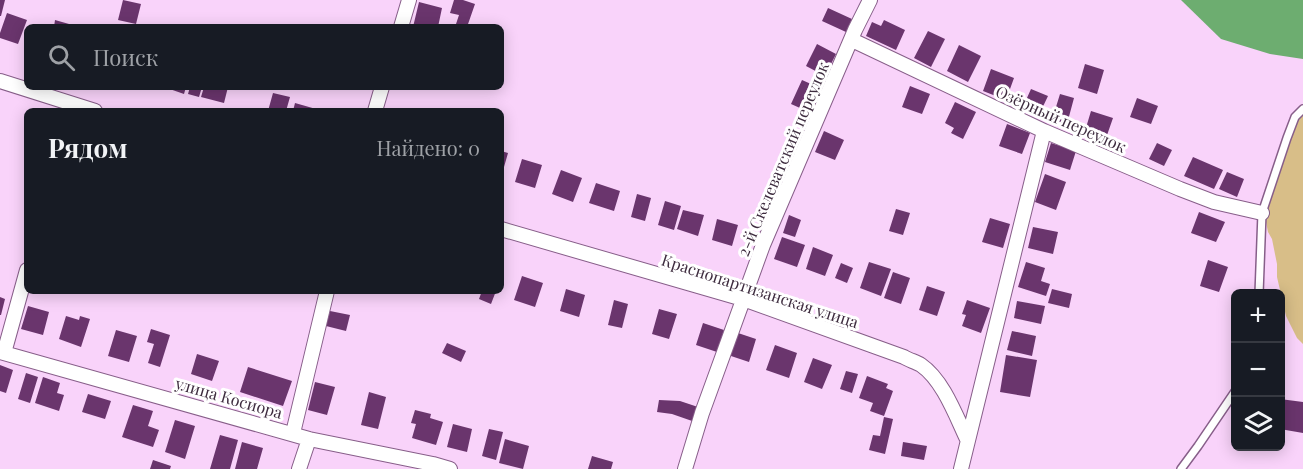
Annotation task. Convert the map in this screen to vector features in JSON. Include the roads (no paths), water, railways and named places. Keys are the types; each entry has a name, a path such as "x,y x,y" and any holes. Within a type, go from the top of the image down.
{"street":[{"path":"402,24 409,0"},
{"name":"2-й Скелеватский переулок","path":"685,469 702,413 764,245 870,0"},
{"name":"Озёрный переулок","path":"852,40 1044,130 1206,199 1262,213"},
{"path":"0,81 24,90"},
{"path":"24,90 73,108"},
{"path":"376,108 381,90"},
{"path":"961,469 1044,130"},
{"name":"Краснопартизанская улица","path":"504,231 743,299 904,357 921,366 934,377 967,439"},
{"path":"2,352 24,280"},
{"path":"293,433 326,294"},
{"name":"улица Косиора","path":"2,352 309,439 450,469"},
{"path":"298,469 309,439"}],"lane":[{"path":"1259,289 1262,213 1291,127 1295,117 1303,109"},
{"path":"1181,469 1231,397"}]}
